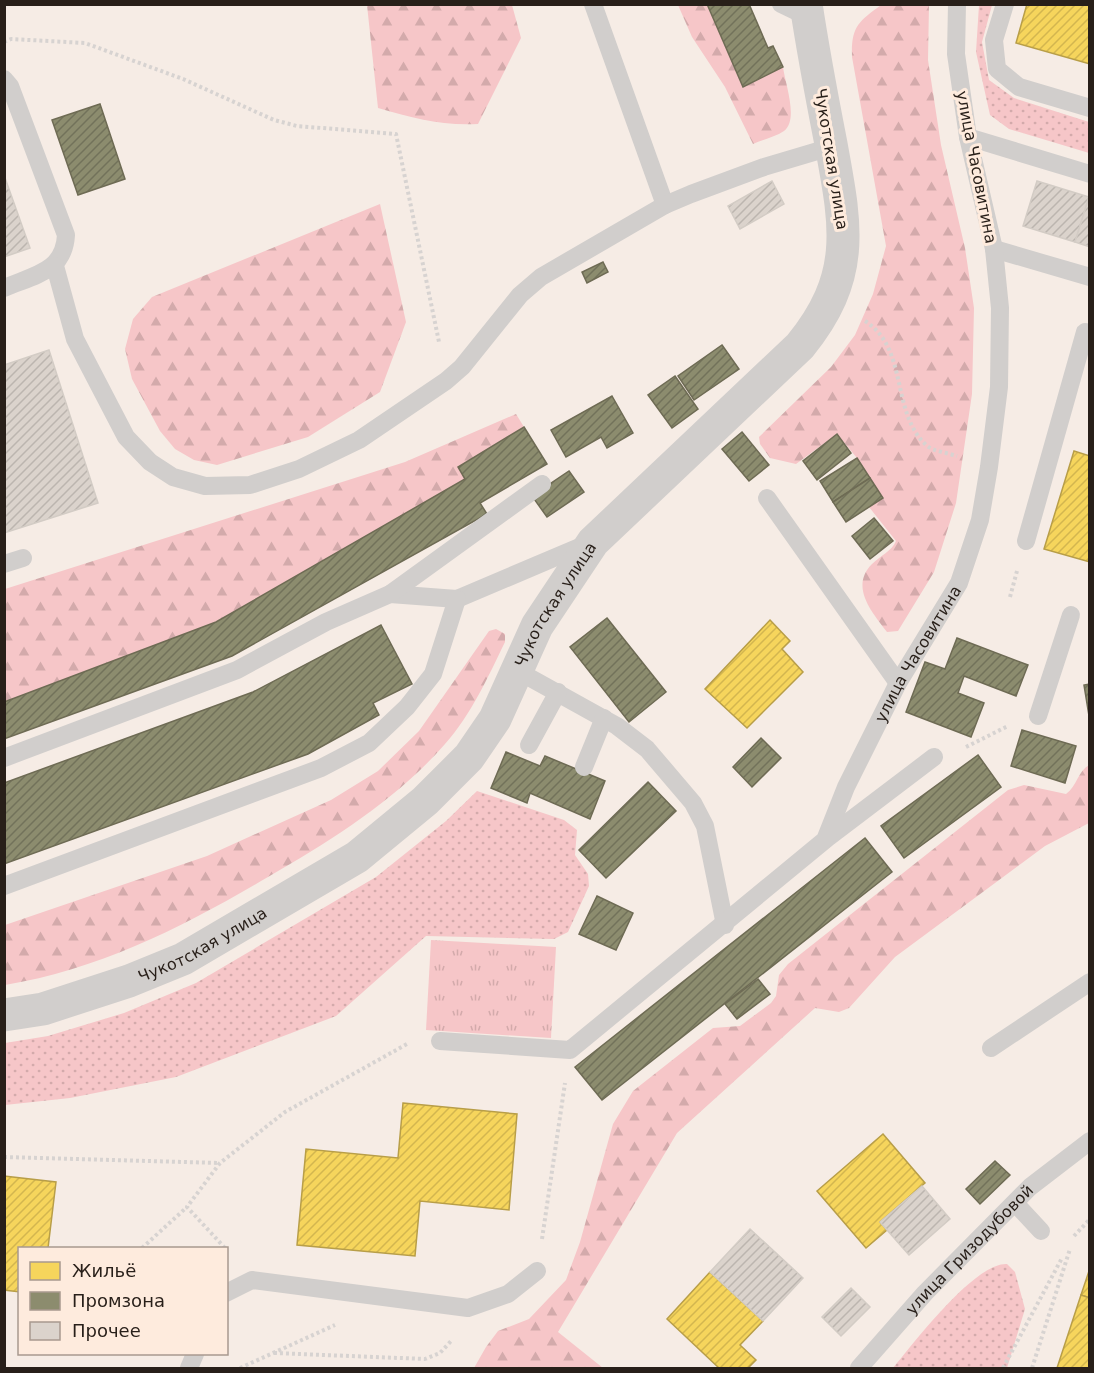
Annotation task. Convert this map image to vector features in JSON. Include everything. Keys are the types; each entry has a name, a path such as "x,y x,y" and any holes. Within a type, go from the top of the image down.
{"street":[{"name":"Чукотская улица","path":"4,1015 54,1005 129,981 183,959 357,857 425,801 469,757 495,718 537,626 593,542 800,346 820,322 830,301 842,261 845,235 840,190 798,9"}],"lane":[{"path":"593,4 665,206"},
{"name":"улица Часовитина","path":"570,1050 825,840 846,788 898,683 959,583 980,520 989,467 999,387 1000,308 994,249 969,136 956,54 957,4"},
{"path":"1005,4 994,40 997,69 1019,87 1089,108"},
{"path":"4,79 10,86 66,235 65,252 55,266 4,288"},
{"path":"969,136 1089,174"},
{"path":"55,266 75,339 126,437 150,462 172,477 205,486 250,484 299,469 358,440 446,381 462,367 520,295 541,277 665,206 764,166 831,147"},
{"path":"994,249 1089,277"},
{"path":"1026,541 1085,332"},
{"path":"4,758 237,670 326,622 390,594 542,484"},
{"path":"767,498 898,683"},
{"path":"390,594 457,599 593,542"},
{"path":"4,564 23,558"},
{"path":"4,886 321,768 369,743 407,707 433,674 457,599"},
{"path":"1038,716 1071,615"},
{"path":"516,670 604,718 647,749 700,813 725,924"},
{"path":"528,745 558,692"},
{"path":"584,767 604,718"},
{"path":"825,840 934,757"},
{"path":"991,1048 1089,982"},
{"path":"440,1041 570,1050"},
{"name":"улица Гризодубовой","path":"859,1368 925,1293 1030,1187 1089,1142"},
{"path":"1015,1203 1041,1231"},
{"path":"228,1292 252,1280 468,1308 508,1294 537,1271"}],"path":[{"path":"4,42 11,39 85,43 183,79 274,120 297,126 396,134 428,278 446,381"},
{"path":"830,301 873,326 887,342 913,427 927,447 989,467"},
{"path":"934,757 954,753 1012,723 1038,716"},
{"path":"143,1247 187,1207 220,1162 285,1113 400,1046 423,1040 440,1041"},
{"path":"537,1271 570,1050"},
{"path":"4,1157 220,1162"},
{"path":"187,1207 224,1247"},
{"path":"1003,1368 1075,1234 1089,1219"},
{"path":"1032,1368 1075,1234"},
{"path":"240,1368 392,1298"},
{"path":"274,1353 425,1359 440,1353 452,1339 468,1308"}],"green space":[{"path":"367,5 512,5 521,38 478,124 427,121 378,108"},
{"path":"678,5 707,5 743,87 783,67 791,110 788,126 784,131 753,144 725,87 692,37"},
{"path":"881,5 929,5 928,60 941,145 965,248 974,308 972,394 956,503 934,572 898,631 887,632 866,600 863,582 865,573 872,564 889,551 896,541 869,507 857,458 837,434 796,464 770,458 760,444 759,437 831,367 855,335 873,294 886,246 852,47 855,32 861,21"},
{"path":"979,5 992,5 982,42 989,80 1014,98 1089,122 1089,153 1009,129 990,115 976,52"},
{"path":"380,204 406,322 380,392 308,437 217,465 194,460 175,449 160,431 132,379 125,349 133,319 152,297"},
{"path":"516,414 524,427 458,467 465,479 216,622 5,702 5,589 405,462"},
{"path":"496,629 505,634 505,642 463,721 426,764 362,818 292,863 174,928 109,957 40,978 5,985 5,925 207,856 331,800 378,771 419,731 489,631"},
{"path":"1089,765 1089,823 1045,846 895,957 849,1008 839,1012 815,1008 677,1133 558,1332 603,1368 474,1368 498,1331 529,1319 566,1280 580,1242 613,1124 633,1091 713,1028 740,1026 771,1003 776,996 779,975 788,964 1008,790 1024,785 1066,794"},
{"path":"477,791 564,820 577,830 575,855 588,874 589,886 568,932 554,939 426,936 336,1016 176,1077 70,1098 5,1105 5,1043 48,1036 124,1013 196,983 376,877 446,821"},
{"path":"431,940 556,947 551,1038 426,1030"},
{"path":"1007,1264 1015,1272 1025,1309 1007,1368 893,1368 929,1324 962,1290 978,1276 994,1267"}],"building: Жильё":[{"path":"1027,4 1090,4 1090,64 1016,43"},
{"path":"1074,451 1090,456 1090,562 1044,549"},
{"path":"770,620 790,641 782,649 803,672 747,728 705,689"},
{"path":"403,1103 517,1114 509,1210 420,1201 415,1256 297,1245 306,1149 398,1158"},
{"path":"883,1134 925,1183 880,1222 887,1230 866,1248 817,1191"},
{"path":"4,1176 56,1182 48,1247 18,1247 18,1292 4,1290"},
{"path":"1090,1268 1090,1298 1081,1295"},
{"path":"710,1272 763,1321 740,1345 756,1360 748,1368 719,1368 667,1319"},
{"path":"1081,1295 1090,1298 1090,1368 1057,1368"}],"building: Промзона":[{"path":"707,4 749,4 768,48 773,46 783,67 743,87"},
{"path":"100,104 125,179 78,195 52,120"},
{"path":"603,262 608,272 587,283 582,272"},
{"path":"722,345 739,369 694,400 678,376"},
{"path":"675,376 698,409 672,428 648,395"},
{"path":"612,396 633,433 607,448 601,437 566,457 551,430"},
{"path":"524,427 547,464 480,503 487,514 232,656 4,739 4,702 216,622 465,479 458,467"},
{"path":"742,432 769,465 749,481 722,449"},
{"path":"837,434 851,453 817,480 803,461"},
{"path":"857,458 870,478 833,502 820,481"},
{"path":"569,471 584,492 547,517 532,496"},
{"path":"870,478 883,498 846,522 833,502"},
{"path":"874,518 893,541 870,559 852,536"},
{"path":"607,618 666,692 629,722 570,647"},
{"path":"381,625 412,684 373,703 379,715 308,754 4,864 4,783 253,692"},
{"path":"957,638 1028,665 1016,696 964,676 958,693 984,703 971,737 906,712 925,662 945,669"},
{"path":"1090,684 1090,722 1084,685"},
{"path":"1022,730 1076,746 1065,783 1011,766"},
{"path":"761,738 781,758 752,787 733,767"},
{"path":"506,752 540,766 545,756 605,781 590,819 530,793 527,803 491,788"},
{"path":"978,755 1001,787 904,858 881,826"},
{"path":"648,782 676,811 606,878 579,850"},
{"path":"865,838 892,872 602,1100 575,1067"},
{"path":"597,896 633,913 616,950 579,934"},
{"path":"758,979 770,994 737,1019 725,1004"},
{"path":"995,1161 1010,1175 980,1204 966,1189"}],"building: Прочее":[{"path":"4,175 30,248 4,257"},
{"path":"772,181 784,204 740,229 728,206"},
{"path":"1037,181 1089,197 1075,242 1023,226"},
{"path":"1090,197 1090,247 1075,242"},
{"path":"49,350 98,503 4,533 4,365"},
{"path":"922,1186 950,1219 909,1255 880,1222"},
{"path":"750,1229 803,1278 763,1321 710,1272"},
{"path":"851,1288 870,1307 841,1336 822,1317"}]}
